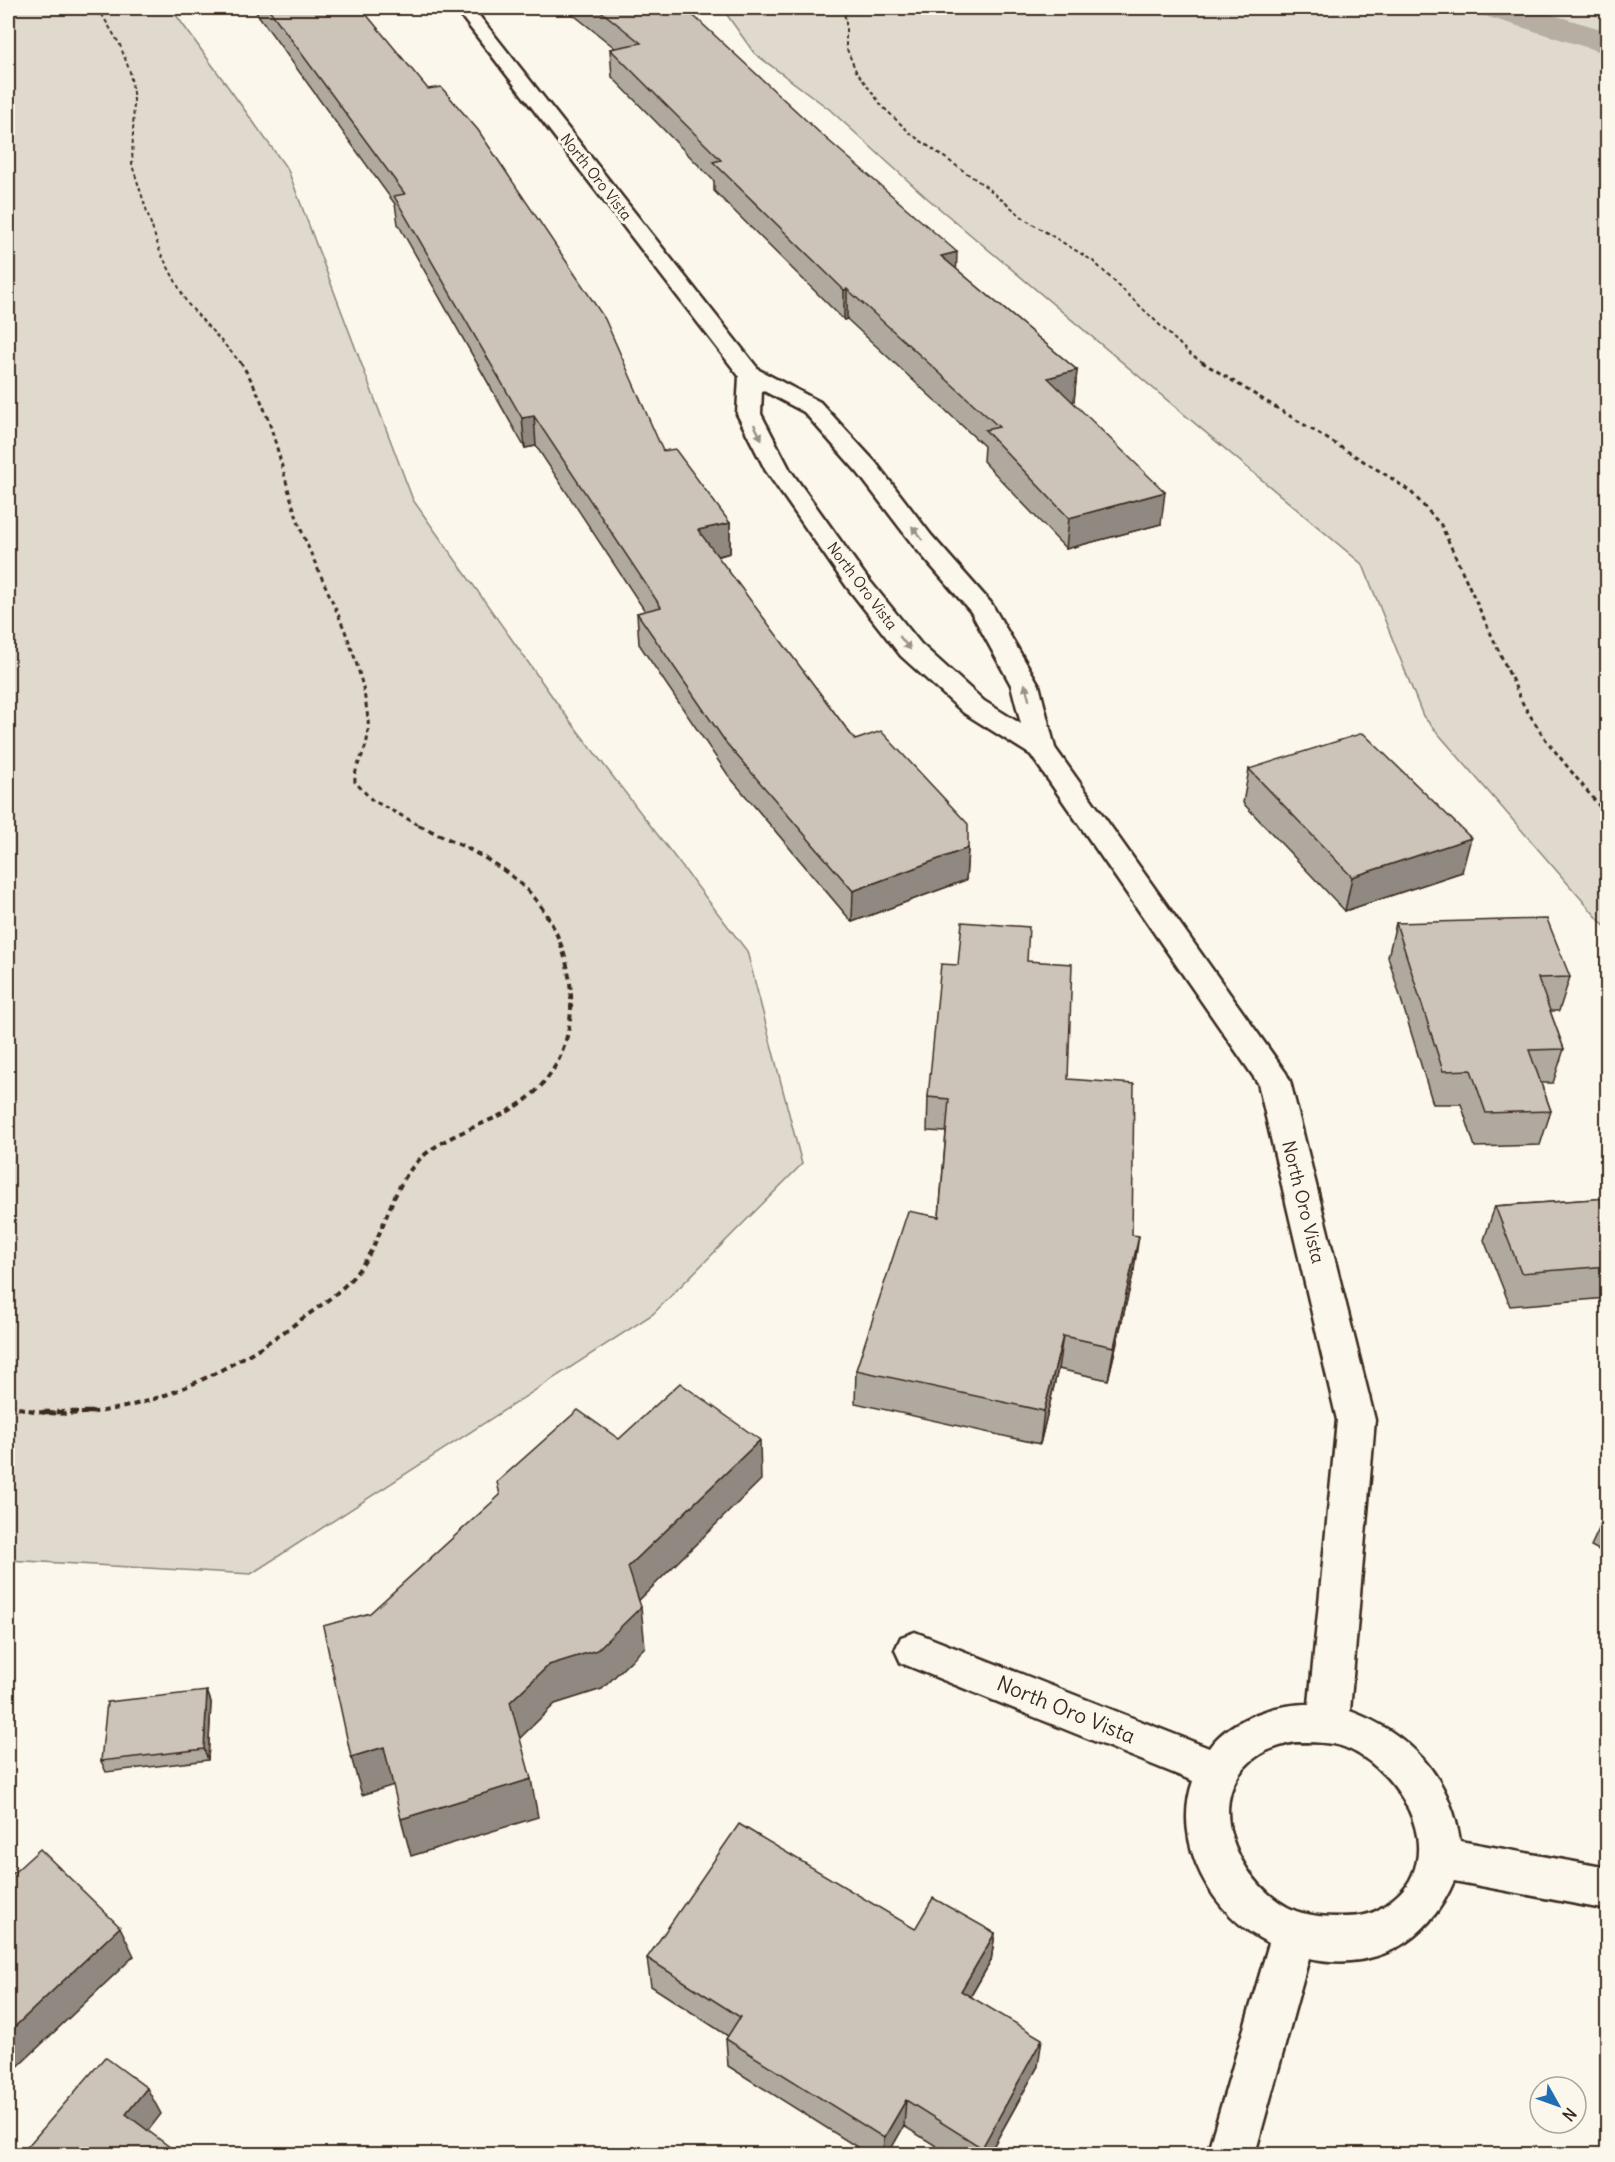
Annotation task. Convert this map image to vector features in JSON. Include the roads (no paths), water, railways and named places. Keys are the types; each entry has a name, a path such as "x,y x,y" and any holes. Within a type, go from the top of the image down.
{"street":[{"name":"North Oro Vista","path":"464,8 751,375 812,407 867,468 922,540 982,609 1025,684 1041,749 1274,1081 1356,1420 1328,1724"},
{"name":"North Oro Vista","path":"751,375 749,414 778,471 856,581 911,650 974,707 1041,749"},
{"name":"North Oro Vista","path":"915,1650 1217,1771"},
{"path":"1295,1723 1328,1724 1358,1734 1396,1758 1423,1789 1436,1819 1440,1858 1426,1895 1400,1924 1359,1940 1311,1938 1294,1933 1260,1914 1229,1883 1208,1834 1208,1802 1217,1771 1232,1751 1267,1729 1295,1723"},
{"path":"1440,1858 1608,1889"},
{"path":"1231,2154 1294,1933"}],"waterway":[{"path":"1494,8 1608,43"}]}
